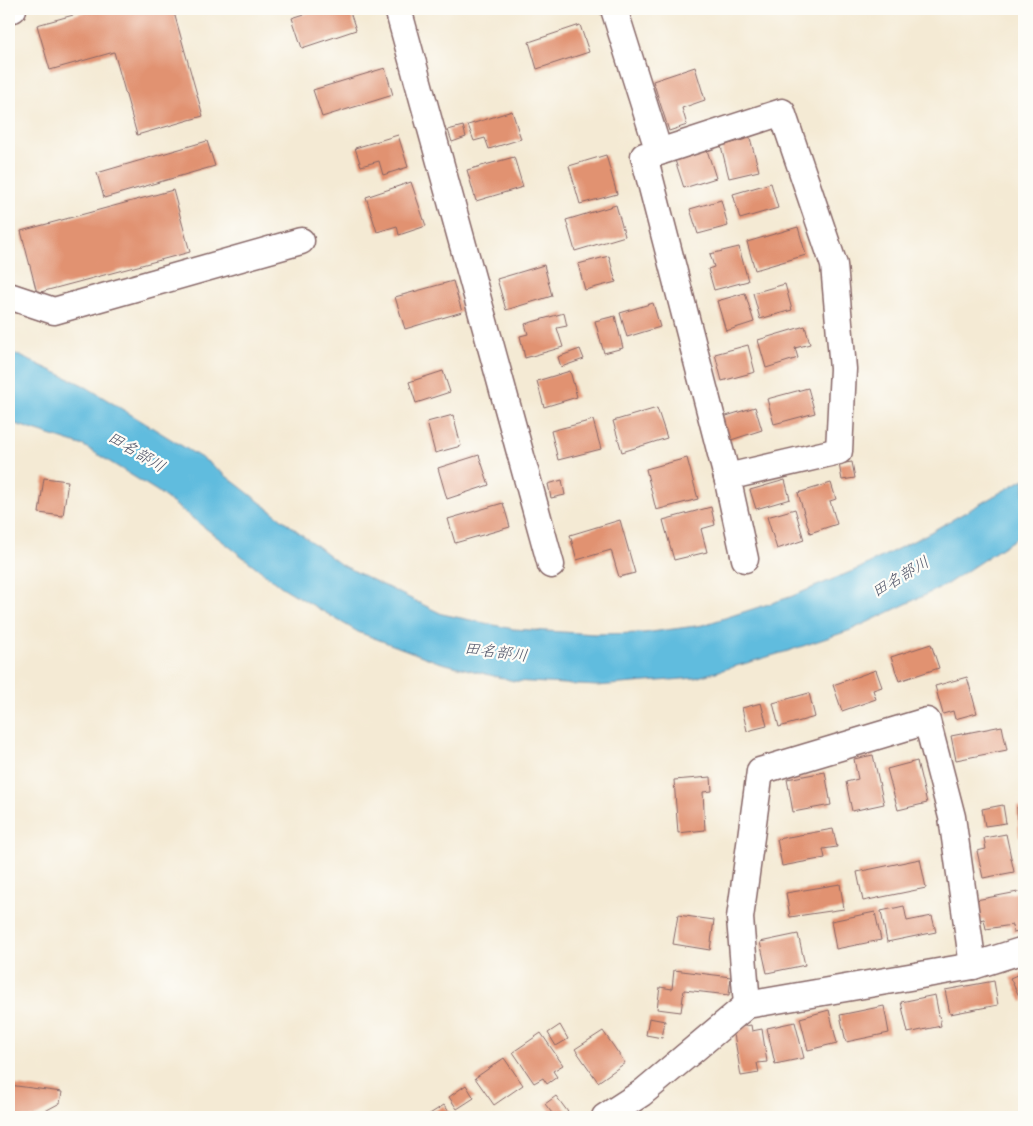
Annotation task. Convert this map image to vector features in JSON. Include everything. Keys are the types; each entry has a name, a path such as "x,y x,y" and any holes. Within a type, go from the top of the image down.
{"street":[{"path":"9,10 13,9"},
{"path":"398,9 552,565"},
{"path":"614,9 659,152"},
{"path":"727,477 839,451 843,369 834,265 782,112 644,156 727,477 745,560"},
{"path":"9,296 54,311 301,241"},
{"path":"748,1005 740,918 760,771 927,721 952,816 973,966"},
{"path":"605,1117 642,1093 748,1005 973,966 1024,950"}],"water":[{"name":"田名部川","path":"9,351 83,385 208,462 340,564 442,614 513,629 595,634 644,633 703,625 790,597 860,568 927,534 1024,479 1024,533 944,586 851,630 788,651 695,678 597,686 514,681 438,662 358,632 282,587 157,491 84,446 9,422"}],"building":[{"path":"95,9 173,9 203,116 137,135 114,52 50,70 37,25"},
{"path":"320,9 349,9 356,30 302,48 292,18"},
{"path":"580,25 589,52 537,69 529,42"},
{"path":"695,67 705,100 682,108 687,125 669,131 653,81"},
{"path":"385,68 393,95 322,117 313,90"},
{"path":"512,111 521,139 489,149 485,138 474,141 468,125"},
{"path":"463,126 466,137 452,142 448,130"},
{"path":"398,135 408,167 383,175 379,161 361,166 355,148"},
{"path":"750,138 759,171 729,178 721,146"},
{"path":"207,141 215,166 104,198 97,173"},
{"path":"707,150 716,178 684,188 675,160"},
{"path":"606,155 617,194 580,204 569,166"},
{"path":"514,157 523,187 476,201 467,170"},
{"path":"411,182 426,226 399,235 397,226 377,232 366,197"},
{"path":"771,183 778,208 740,219 733,194"},
{"path":"173,190 190,252 37,293 21,231"},
{"path":"721,200 728,226 698,234 690,209"},
{"path":"616,205 625,236 575,251 566,220"},
{"path":"798,227 806,255 755,270 747,242"},
{"path":"739,247 748,281 714,290 708,269 714,267 710,254"},
{"path":"609,256 616,282 585,290 578,264"},
{"path":"544,265 552,296 506,310 497,279"},
{"path":"453,281 462,312 405,329 395,297"},
{"path":"785,284 792,310 760,319 753,293"},
{"path":"745,293 754,322 726,331 717,301"},
{"path":"653,303 660,327 627,337 620,313"},
{"path":"564,313 567,326 557,328 563,347 525,358 520,336 528,334 525,324"},
{"path":"615,316 623,348 604,353 595,321"},
{"path":"805,326 810,344 795,348 798,358 766,368 758,340"},
{"path":"748,345 755,372 722,381 715,354"},
{"path":"580,349 584,359 561,367 558,357"},
{"path":"443,371 450,392 416,403 409,382"},
{"path":"570,371 577,397 544,407 537,381"},
{"path":"808,388 815,413 774,424 767,399"},
{"path":"755,407 762,430 728,441 720,418"},
{"path":"657,408 667,438 622,452 613,421"},
{"path":"453,415 461,446 435,453 427,422"},
{"path":"593,420 601,449 558,460 551,431"},
{"path":"479,455 489,485 447,499 438,468"},
{"path":"687,458 698,499 656,510 646,469"},
{"path":"852,462 855,478 842,480 839,464"},
{"path":"44,478 68,481 63,516 39,513"},
{"path":"562,480 565,495 551,498 548,484"},
{"path":"785,480 790,499 756,509 750,490"},
{"path":"831,483 836,499 830,501 837,524 810,533 798,493"},
{"path":"503,503 510,527 455,543 448,519"},
{"path":"711,507 715,525 701,529 707,552 674,560 663,520"},
{"path":"795,509 804,540 777,549 767,517"},
{"path":"620,520 635,573 619,577 611,550 577,560 570,535"},
{"path":"931,644 939,668 899,681 891,657"},
{"path":"876,670 882,687 873,690 876,699 842,711 833,685"},
{"path":"967,677 977,713 955,719 953,711 943,714 935,686"},
{"path":"809,693 815,717 779,727 773,703"},
{"path":"761,703 767,726 747,731 742,708"},
{"path":"1002,726 1007,750 956,760 951,736"},
{"path":"873,755 884,804 852,811 846,782 858,779 854,759"},
{"path":"917,761 927,803 898,810 887,769"},
{"path":"825,772 831,805 793,812 787,779"},
{"path":"711,777 712,791 703,792 705,830 678,833 674,780"},
{"path":"1003,805 1006,823 985,826 982,809"},
{"path":"1024,806 1024,837 1019,837 1017,807"},
{"path":"833,829 837,847 823,849 825,858 782,866 777,839"},
{"path":"1006,834 1014,872 983,878 977,851 986,849 984,838"},
{"path":"920,859 926,888 863,901 857,872"},
{"path":"840,884 844,909 790,917 786,893"},
{"path":"1023,891 1024,931 1013,933 1012,925 986,929 984,919 979,920 976,900"},
{"path":"904,906 907,921 932,916 936,932 887,942 881,911"},
{"path":"875,912 881,940 836,949 831,921"},
{"path":"678,915 714,920 710,950 673,944"},
{"path":"798,934 805,965 767,973 760,942"},
{"path":"674,970 731,977 729,995 684,990 681,1012 657,1009 660,987 672,989"},
{"path":"1024,972 1024,1001 1022,1002 1010,978"},
{"path":"994,981 998,1005 950,1014 945,990"},
{"path":"935,995 941,1026 908,1033 901,1002"},
{"path":"884,1006 889,1033 846,1042 840,1015"},
{"path":"829,1010 837,1043 808,1050 800,1018"},
{"path":"649,1018 665,1021 662,1038 646,1035"},
{"path":"795,1022 804,1058 775,1064 767,1028"},
{"path":"560,1025 568,1039 556,1046 548,1033"},
{"path":"751,1025 752,1031 762,1029 767,1062 757,1063 759,1073 741,1076 733,1028"},
{"path":"603,1031 625,1063 598,1082 575,1049"},
{"path":"541,1033 563,1065 553,1071 557,1077 547,1084 543,1078 534,1083 513,1052"},
{"path":"504,1058 523,1085 494,1105 475,1078"},
{"path":"9,1085 62,1092 60,1103 34,1117 9,1117"},
{"path":"466,1085 474,1098 457,1109 449,1097"},
{"path":"556,1096 568,1112 562,1117 555,1117 545,1104"},
{"path":"444,1105 453,1117 425,1117"}]}
